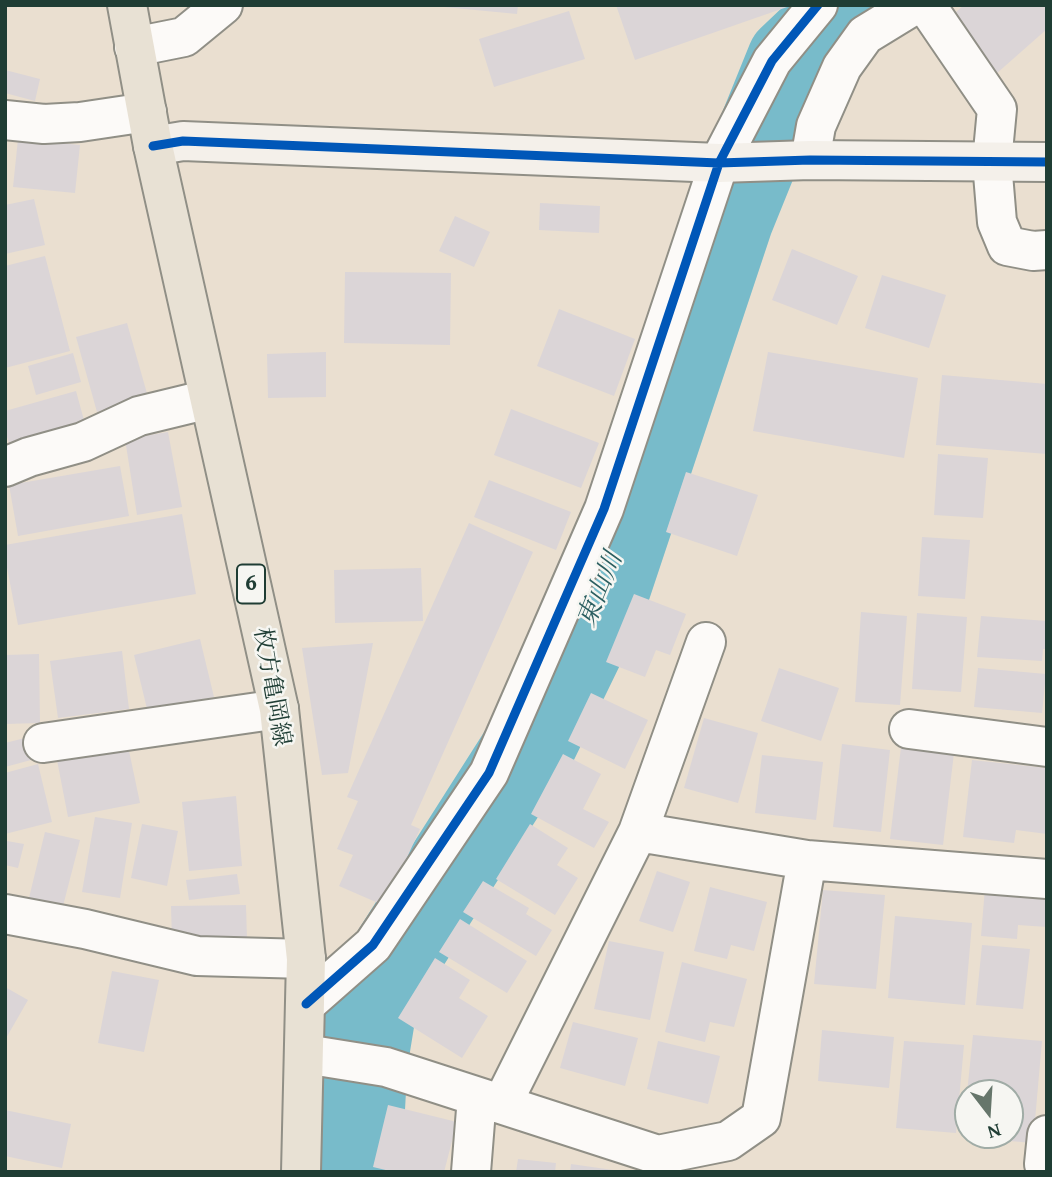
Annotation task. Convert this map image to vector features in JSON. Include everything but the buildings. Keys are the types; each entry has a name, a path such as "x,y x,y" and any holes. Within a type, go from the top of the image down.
{"main road":[{"name":"枚方亀岡線","path":"127,5 150,129 279,709 306,960 301,1172"}],"street":[{"path":"134,47 184,37 223,5"},
{"path":"306,1003 373,945 489,773 604,509 719,163 772,61 818,5"},
{"path":"796,161 816,126 842,67 865,35 914,5"},
{"path":"926,5 997,109 992,162 996,222 1007,246 1033,251 1047,250"},
{"path":"5,120 44,124 80,122 150,129 183,141 719,163 1047,162"},
{"path":"5,467 29,457 83,442 139,416 209,399"},
{"path":"471,1172 490,1100 638,832 706,642"},
{"path":"43,743 279,709"},
{"path":"909,729 1047,747"},
{"path":"638,832 807,860 1047,879"},
{"path":"305,1054 386,1067 490,1100 657,1163 728,1141 761,1118 807,860"},
{"path":"5,914 85,929 197,956 306,960"}],"waterway":[{"name":"東山川","path":"356,1172 362,1063 374,990 533,740 601,600 728,219 792,61 851,5"}],"cycle path":[{"path":"306,1004 373,945 489,773 604,509 719,163 772,61 818,5"},
{"path":"153,146 183,141 719,163 810,160 1047,162"}]}
